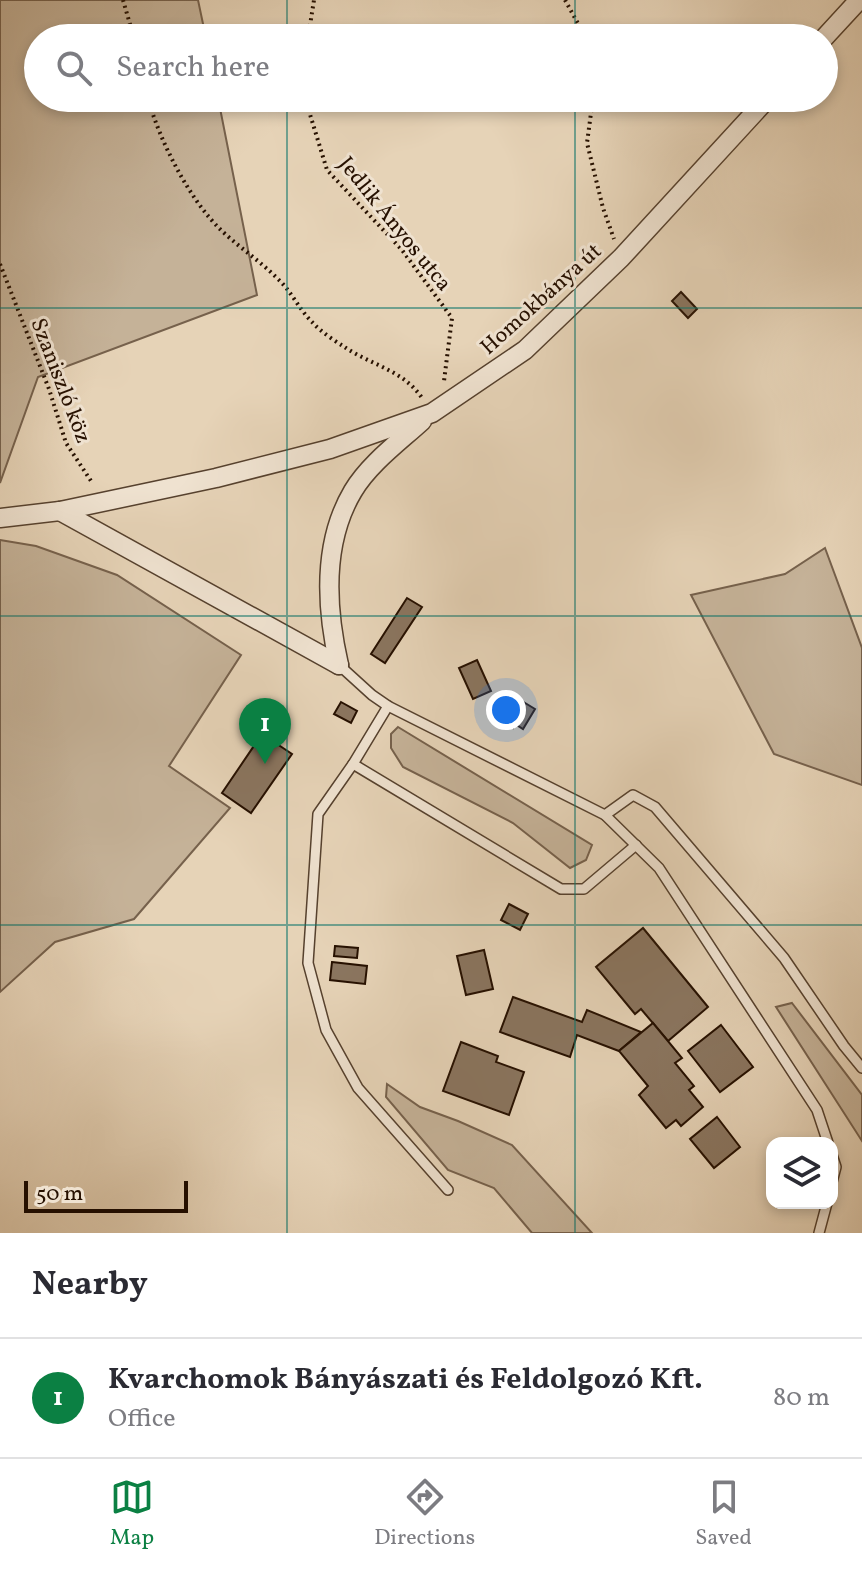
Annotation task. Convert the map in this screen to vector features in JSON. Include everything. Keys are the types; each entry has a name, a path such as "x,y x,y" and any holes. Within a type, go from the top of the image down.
{"street":[{"path":"837,24 859,0"},
{"name":"Homokbánya út","path":"0,518 105,502 330,449 432,413 525,350 621,258 755,112"},
{"path":"339,665 330,626 329,589 340,522 354,490 376,464 432,413"},
{"path":"60,511 339,665"}],"lane":[{"path":"339,665 388,706 605,815 636,845 659,868 817,1110 826,1137"},
{"path":"388,706 318,814 308,963 326,1030 358,1088 448,1190"},
{"path":"353,764 561,889 584,889 636,845"},
{"path":"605,815 633,795 655,807 784,958 862,1068"},
{"path":"819,1233 825,1209"}],"path":[{"path":"123,0 130,24"},
{"path":"310,24 314,0"},
{"path":"565,0 578,24"},
{"path":"153,112 185,181 200,207 221,230 281,282 313,324 347,349 414,387 432,413"},
{"name":"Jedlik Ányos utca","path":"309,112 327,170 402,250 452,318 444,381 432,413"},
{"path":"591,112 587,143 603,208 621,258"},
{"name":"Szaniszló köz","path":"0,264 49,389 66,443 105,502"}],"shaded area":[{"path":"0,0 198,0 203,24 24,24 24,112 221,112 257,295 38,377 0,483"},
{"path":"0,540 36,546 117,575 241,655 169,766 230,808 134,919 55,942 0,992"},
{"path":"825,548 862,648 862,785 774,754 691,595 785,574"},
{"path":"398,727 592,845 586,860 570,868 513,823 403,767 391,748 391,734"},
{"path":"792,1003 862,1095 862,1141 776,1007"},
{"path":"387,1084 420,1107 512,1145 592,1233 532,1233 494,1188 448,1170 386,1097"}],"building":[{"path":"681,292 697,309 688,318 672,301"},
{"path":"407,598 422,607 385,663 371,654"},
{"path":"477,660 491,691 473,699 459,668"},
{"path":"507,692 535,709 523,729 515,724 513,728 495,713"},
{"path":"341,702 357,711 351,723 334,714"},
{"path":"262,734 292,754 251,813 222,793"},
{"path":"509,904 528,914 520,930 501,920"},
{"path":"643,928 708,1007 668,1041 641,1009 635,1014 596,967"},
{"path":"335,946 358,948 357,958 334,956"},
{"path":"484,950 493,989 466,995 457,956"},
{"path":"332,962 367,966 365,984 330,980"},
{"path":"513,997 582,1022 587,1010 641,1032 619,1051 577,1035 570,1057 500,1032"},
{"path":"653,1023 682,1058 675,1063 694,1086 689,1090 703,1107 681,1126 676,1120 666,1128 639,1095 648,1086 619,1051"},
{"path":"721,1025 753,1067 720,1092 688,1051"},
{"path":"461,1042 498,1056 496,1062 524,1072 509,1115 443,1091"},
{"path":"717,1117 740,1147 714,1168 690,1139"}],"place":[{"name":"Kvarchomok Bányászati és Feldolgozó Kft.","path":"265,764"}]}
